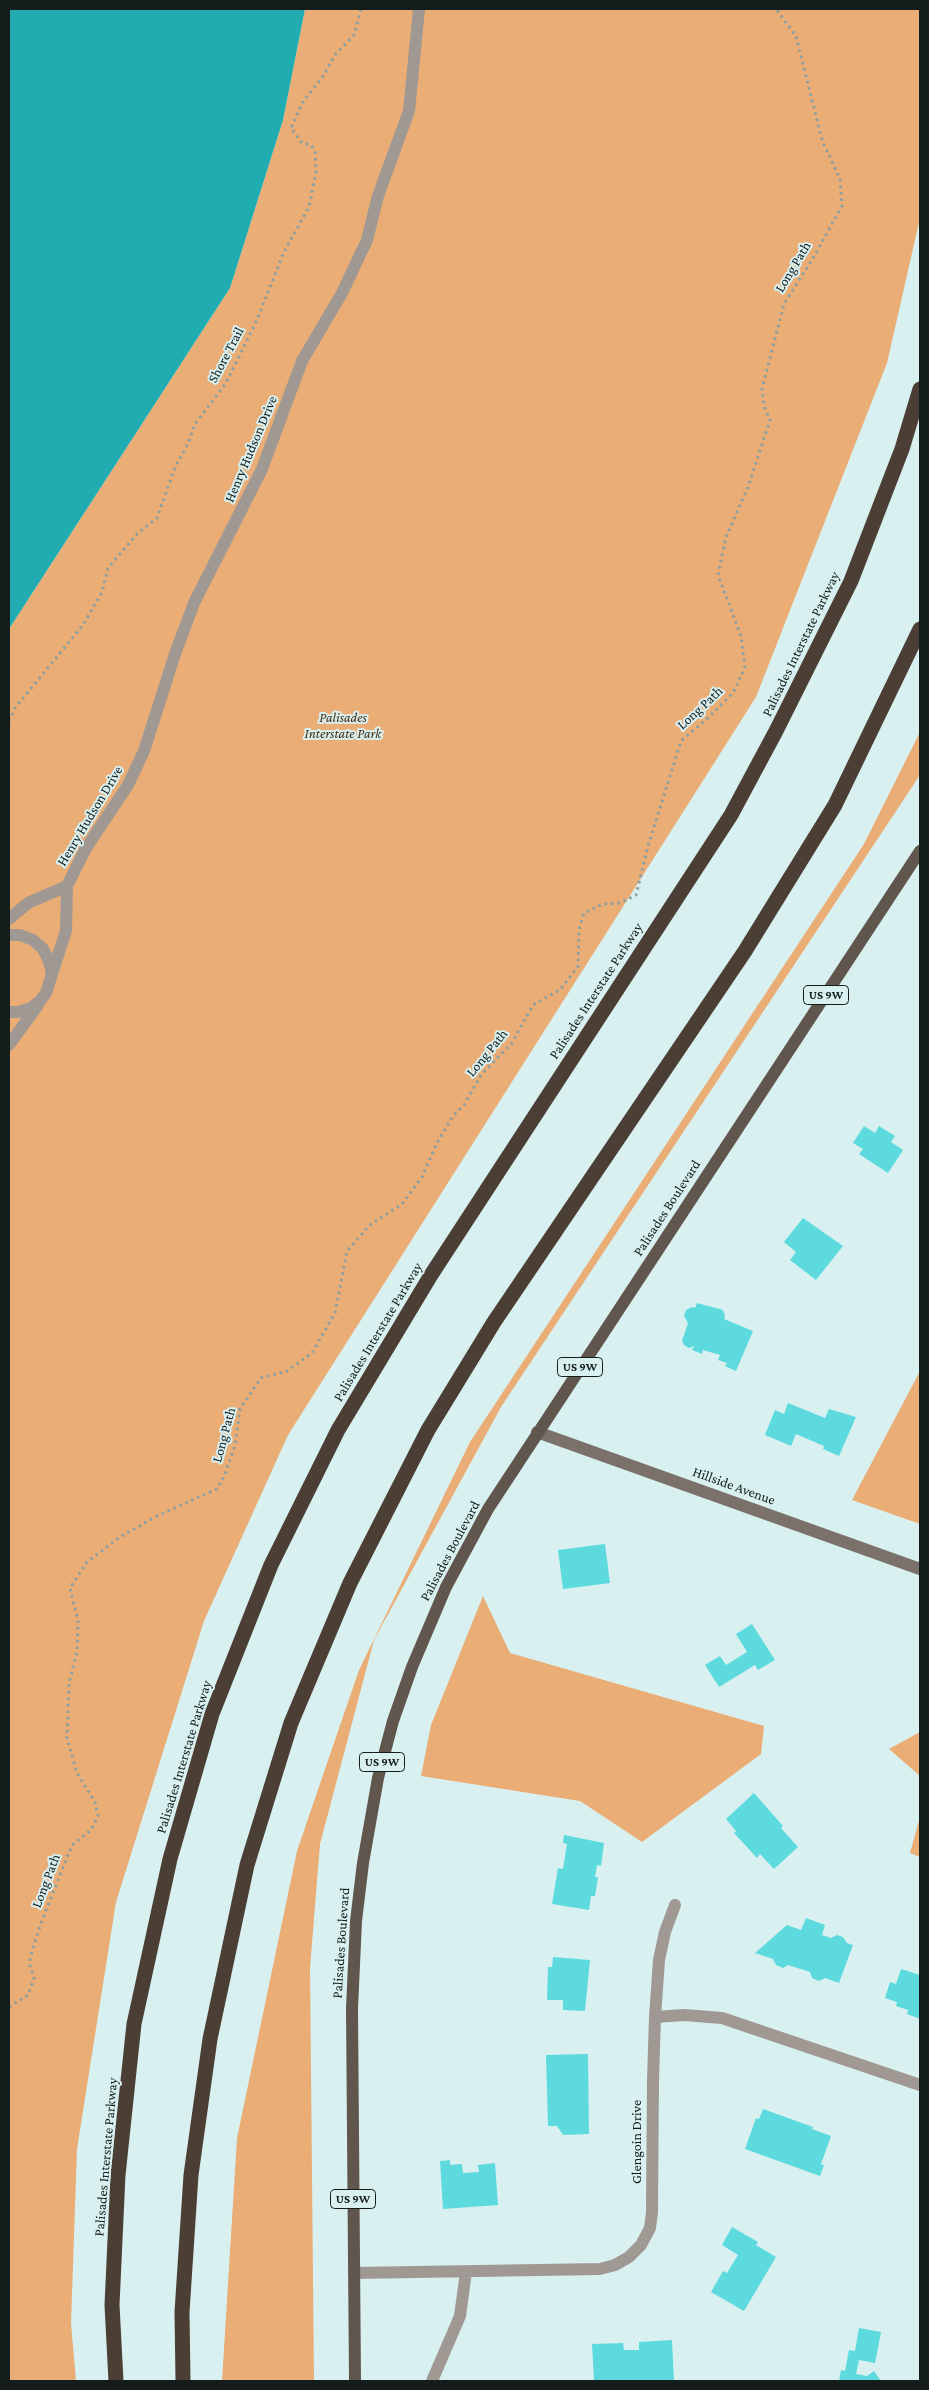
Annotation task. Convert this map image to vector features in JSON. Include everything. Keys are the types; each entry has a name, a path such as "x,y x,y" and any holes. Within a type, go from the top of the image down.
{"highway":[{"name":"Palisades Interstate Parkway","path":"116,2381 112,2305 118,2174 134,2024 170,1859 212,1714 270,1565 338,1430 431,1275 731,815 776,731 850,581 902,449 920,389"},
{"path":"183,2381 182,2312 191,2175 210,2038 247,1865 291,1722 350,1583 428,1430 494,1322 745,951 835,805 920,629"}],"main road":[{"name":"Palisades Boulevard","path":"355,2381 354,1959 363,1863 378,1778 402,1694 442,1596 478,1526 537,1432 920,851"},
{"name":"Hillside Avenue","path":"537,1432 920,1569"}],"street":[{"name":"Henry Hudson Drive","path":"9,1045 48,988 66,931 66,886 86,848 128,785 144,751 175,654 194,603 262,469 302,360 342,293 367,240 378,196 409,111 419,9"},
{"name":"Henry Hudson Drive","path":"9,919 28,903 66,886"},
{"path":"9,935 20,935 33,940 43,949 50,961 52,974"},
{"path":"9,1012 19,1012 30,1008 40,1001"},
{"name":"Glengoin Drive","path":"354,2273 600,2268 615,2265 629,2257 642,2245 650,2228 652,2212 652,2080 659,1960 664,1932 675,1905"},
{"path":"655,2018 684,2016 722,2018 920,2085"},
{"path":"432,2381 460,2316 466,2272"}],"path":[{"name":"Shore Trail","path":"9,721 14,708 83,624 102,592 108,568 137,534 157,518 176,464 188,444 195,424 226,383 256,322 284,252 308,207 316,172 315,151 312,145 302,143 291,128 304,100 322,78 335,54 354,35 361,9"},
{"name":"Long Path","path":"9,2007 28,1995 34,1978 30,1966 30,1958 72,1845 91,1830 98,1816 95,1802 77,1773 68,1738 69,1684 78,1652 78,1622 70,1588 87,1562 120,1537 155,1517 217,1489 225,1474 235,1445 240,1409 260,1378 287,1371 312,1353 335,1313 347,1251 371,1224 402,1204 422,1177 437,1143 453,1116 464,1105 480,1075 512,1043 533,1005 561,989 578,966 580,930 584,913 603,904 620,902 636,895 680,741 709,718 733,692 746,666 741,636 718,575 726,537 748,486 770,420 764,406 762,389 784,304 812,260 842,206 840,179 822,140 796,36 776,9"}],"green space":[{"name":"Palisades Interstate Park","path":"305,9 920,9 920,218 887,363 756,697 288,1435 204,1621 116,1902 77,2149 71,2323 76,2381 9,2381 9,629 230,288 283,120"},
{"path":"920,732 920,773 918,778 501,1407 374,1640 320,1844 310,1968 314,2381 222,2381 237,2138 297,1851 359,1670 470,1442 864,844"},
{"path":"920,1371 920,1524 852,1500"},
{"path":"483,1596 510,1653 764,1726 761,1754 642,1842 580,1801 421,1776 431,1725"},
{"path":"920,1732 920,1776 889,1749"},
{"path":"920,1817 920,1857 910,1853"}],"water":[{"path":"9,9 305,9 283,120 230,288 9,629"}],"building":[{"path":"864,1126 875,1133 879,1126 895,1136 891,1142 903,1150 888,1173 859,1154 863,1149 853,1143"},
{"path":"803,1218 843,1246 816,1280 790,1260 796,1252 784,1242"},
{"path":"697,1303 723,1310 724,1319 753,1331 736,1371 725,1366 727,1363 718,1360 720,1355 703,1350 702,1354 692,1350 694,1346 689,1348 684,1345 682,1341 688,1323 684,1316 686,1310 692,1307 695,1308"},
{"path":"788,1403 825,1418 829,1409 856,1417 839,1456 823,1449 824,1446 796,1434 791,1446 765,1435 775,1410 784,1414"},
{"path":"605,1544 610,1583 563,1589 558,1550"},
{"path":"752,1624 775,1660 758,1670 755,1665 719,1687 705,1665 720,1656 726,1665 747,1652 736,1634"},
{"path":"754,1793 783,1826 781,1828 798,1847 774,1869 760,1854 757,1858 734,1833 736,1831 726,1819"},
{"path":"564,1835 604,1843 601,1866 597,1865 595,1877 598,1877 595,1896 591,1896 589,1910 552,1904 558,1868 563,1869 567,1844 563,1843"},
{"path":"806,1918 825,1925 822,1935 831,1938 837,1935 853,1945 839,1983 825,1978 819,1981 812,1978 810,1972 788,1965 783,1968 776,1965 773,1959 755,1953 787,1925 801,1930"},
{"path":"553,1957 590,1960 585,2011 563,2010 563,2000 547,2000 548,1967 552,1967"},
{"path":"901,1969 920,1975 920,2019 907,2014 908,2010 896,2006 897,2002 885,1998 890,1982 896,1984"},
{"path":"588,2054 589,2134 563,2135 557,2126 548,2126 546,2055"},
{"path":"763,2109 813,2127 812,2129 831,2136 821,2164 824,2165 820,2176 745,2149 756,2118 759,2119"},
{"path":"450,2160 450,2165 462,2164 463,2173 479,2172 478,2165 495,2163 498,2205 443,2209 440,2161"},
{"path":"732,2227 758,2242 756,2245 776,2257 744,2311 711,2292 723,2271 727,2273 738,2255 722,2245"},
{"path":"859,2328 881,2332 875,2363 859,2360 856,2374 867,2376 874,2371 881,2381 839,2381 841,2370 845,2371 849,2350 855,2351"},
{"path":"672,2340 674,2381 594,2381 592,2344 623,2343 624,2350 639,2350 639,2342"}]}
